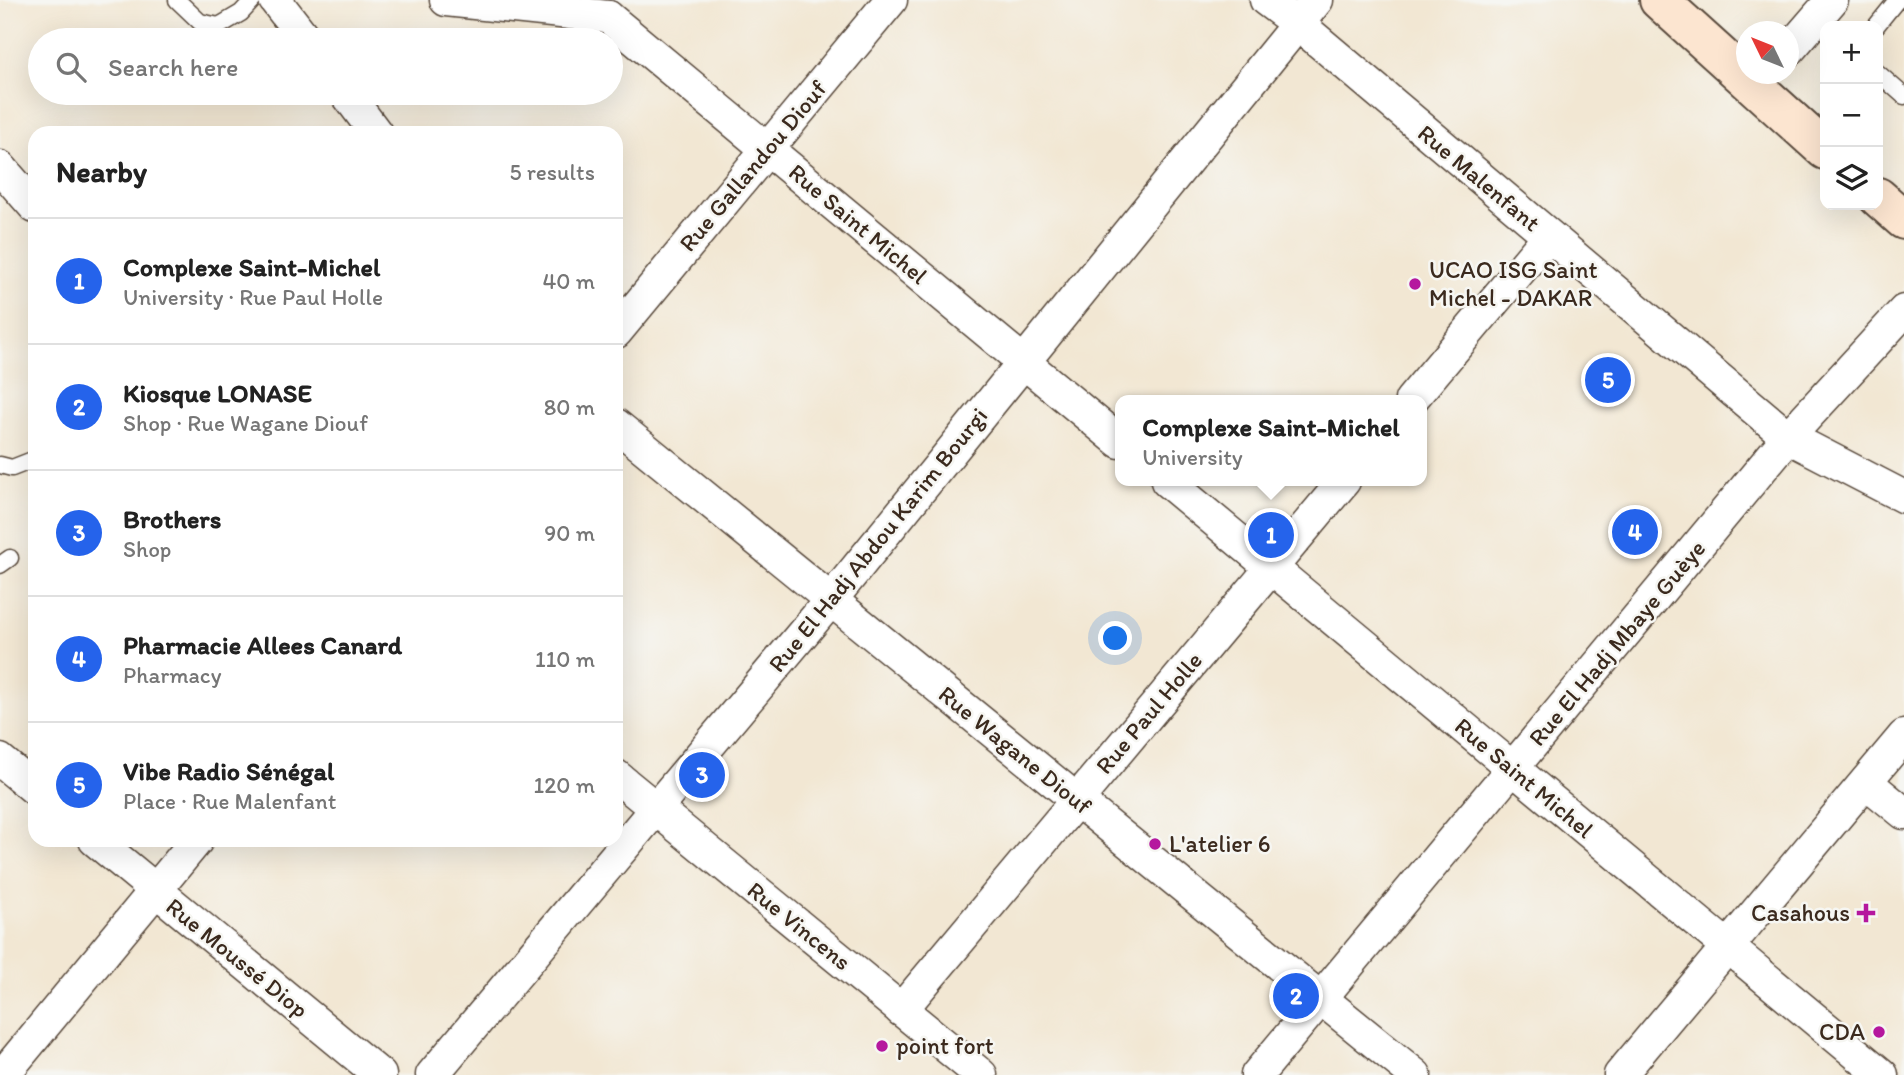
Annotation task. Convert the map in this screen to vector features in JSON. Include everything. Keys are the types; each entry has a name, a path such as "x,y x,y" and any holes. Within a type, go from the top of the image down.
{"street":[{"path":"275,0 297,28"},
{"path":"446,0 609,9"},
{"name":"Rue Gallandou Diouf","path":"623,324 891,0"},
{"name":"Rue Malenfant","path":"1266,0 1307,11 1548,237 1788,437 1904,497"},
{"path":"1659,0 1736,60"},
{"path":"1799,38 1832,0"},
{"name":"Rue Saint Michel","path":"609,9 767,149 1115,437"},
{"name":"Rue El Hadj Abdou Karim Bourgi","path":"623,846 830,601 1307,11"},
{"path":"1766,84 1822,147"},
{"path":"355,105 371,126"},
{"path":"0,167 28,199"},
{"path":"1883,202 1904,221"},
{"path":"1415,395 1548,237"},
{"name":"Rue El Hadj Mbaye Guèye","path":"1257,1075 1788,437 1904,311"},
{"name":"Rue Wagane Diouf","path":"623,431 1415,1075"},
{"name":"Rue Saint Michel","path":"1173,486 1882,1075"},
{"name":"Rue Paul Holle","path":"901,1010 1339,486"},
{"path":"1620,1075 1904,736"},
{"path":"0,760 28,783"},
{"name":"Rue Vincens","path":"623,782 981,1075"},
{"path":"1866,782 1904,813"},
{"name":"Rue Moussé Diop","path":"103,847 380,1075"},
{"path":"3,1075 191,847"},
{"name":"Rue El Hadj Abdou Karim Bourgi","path":"432,1075 622,847"}],"lane":[{"path":"177,0 200,22 219,26 241,13 253,0"},
{"path":"1879,21 1897,0"},
{"path":"1883,77 1904,96"},
{"path":"0,465 12,468 28,462"}],"place":[{"name":"UCAO ISG Saint Michel - DAKAR","path":"1415,284"},
{"name":"Vibe Radio Sénégal","path":"1608,380"},
{"name":"Pharmacie Allees Canard","path":"1635,532"},
{"name":"Complexe Saint-Michel","path":"1271,535"},
{"name":"Brothers","path":"702,775"},
{"name":"L'atelier 6","path":"1155,844"},
{"name":"Casahous","path":"1866,913"},
{"name":"Kiosque LONASE","path":"1296,996"},
{"name":"CDA","path":"1879,1032"},
{"name":"point fort","path":"882,1046"}]}
